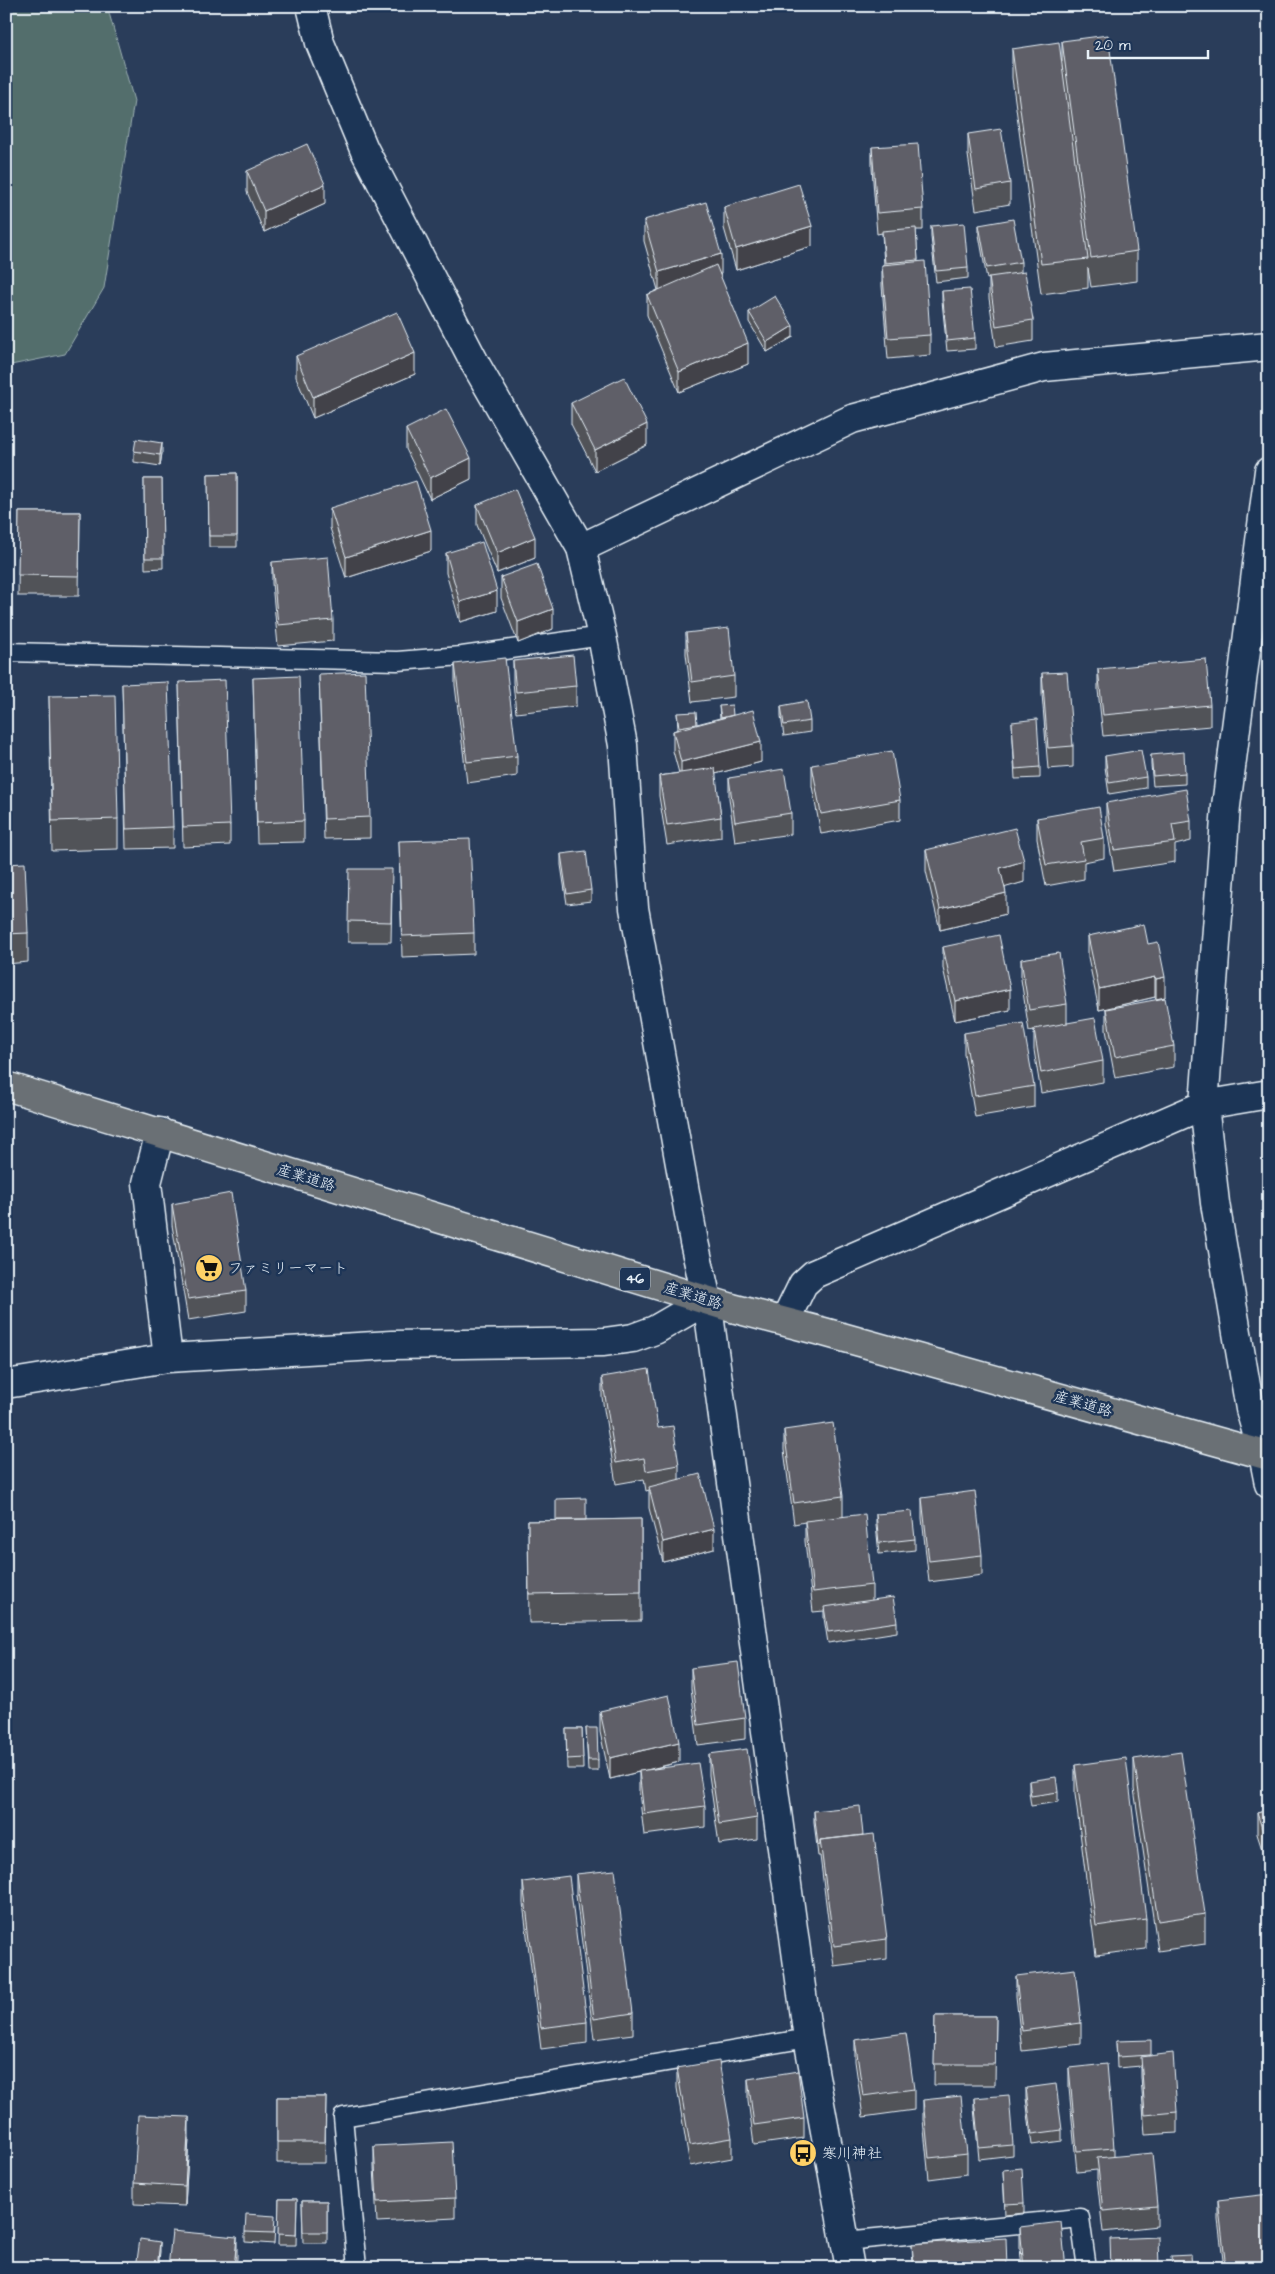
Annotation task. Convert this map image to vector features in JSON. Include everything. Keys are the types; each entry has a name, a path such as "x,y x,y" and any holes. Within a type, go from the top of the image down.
{"main road":[{"name":"産業道路","path":"6,1086 598,1268 1266,1455"}],"street":[{"path":"311,6 320,43 364,149 476,365 582,548 602,636 623,744 634,908 694,1242 708,1300 808,2038 850,2268"},
{"path":"582,548 852,419 1044,367 1269,346"},
{"path":"1269,471 1226,806 1204,1105 1215,1203 1245,1379 1250,1408 1266,1455 1269,1484"},
{"path":"785,1321 803,1284 814,1274 1204,1105 1269,1094"},
{"path":"160,1132 147,1183 168,1358"},
{"path":"6,1384 168,1358 392,1345 604,1342 633,1338 654,1330 708,1300"}],"lane":[{"path":"6,652 397,661 462,656 602,636"},
{"path":"357,2268 343,2117 808,2038"},
{"path":"845,2241 1080,2218 1087,2268"}],"green space":[{"path":"6,6 107,6 134,101 104,288 65,354 6,366"}],"building":[{"path":"1108,35 1137,251 1091,258 1062,41"},
{"path":"1059,42 1088,259 1041,264 1012,49"},
{"path":"1001,129 1010,183 976,189 968,134"},
{"path":"307,144 325,184 264,211 247,171"},
{"path":"918,144 923,209 877,213 872,147"},
{"path":"799,184 812,226 736,249 724,207"},
{"path":"706,202 721,254 659,272 644,220"},
{"path":"1013,219 1021,262 987,268 979,225"},
{"path":"964,223 968,268 936,271 931,226"},
{"path":"916,228 918,260 885,263 882,231"},
{"path":"925,261 930,335 888,338 882,265"},
{"path":"716,265 748,343 679,372 647,295"},
{"path":"1025,272 1033,320 996,326 989,277"},
{"path":"970,289 975,338 947,341 942,291"},
{"path":"775,296 793,326 767,342 749,312"},
{"path":"397,312 415,353 313,397 296,356"},
{"path":"624,377 647,424 595,450 571,403"},
{"path":"446,409 471,458 430,478 406,429"},
{"path":"136,439 162,443 160,455 134,451"},
{"path":"237,473 237,536 209,536 208,474"},
{"path":"144,479 162,479 163,558 145,558"},
{"path":"416,481 431,530 346,557 330,508"},
{"path":"515,489 535,537 497,553 477,505"},
{"path":"19,512 80,512 79,576 18,575"},
{"path":"482,542 497,591 460,602 446,553"},
{"path":"328,557 333,620 278,625 272,562"},
{"path":"537,564 553,609 518,622 501,577"},
{"path":"729,628 734,676 692,682 686,633"},
{"path":"573,655 576,686 516,692 513,661"},
{"path":"505,658 517,756 467,762 455,664"},
{"path":"1206,659 1210,705 1103,715 1098,669"},
{"path":"365,672 370,817 324,819 319,674"},
{"path":"1067,672 1073,746 1048,748 1042,673"},
{"path":"299,676 304,821 257,823 253,678"},
{"path":"225,680 230,825 183,827 179,682"},
{"path":"168,682 173,827 126,829 122,684"},
{"path":"115,695 118,819 52,821 49,696"},
{"path":"807,701 810,721 784,725 781,706"},
{"path":"732,705 733,715 721,718 719,706"},
{"path":"753,710 761,742 681,762 673,731"},
{"path":"696,712 697,724 679,727 677,713"},
{"path":"1037,719 1040,767 1015,769 1012,722"},
{"path":"1141,750 1146,777 1109,783 1105,756"},
{"path":"892,751 900,800 821,814 812,765"},
{"path":"1184,752 1185,773 1153,776 1151,755"},
{"path":"715,768 721,817 667,825 659,776"},
{"path":"784,769 791,813 735,822 729,778"},
{"path":"1186,789 1191,821 1172,824 1175,842 1114,850 1106,803"},
{"path":"1099,807 1104,838 1081,842 1084,859 1046,865 1037,818"},
{"path":"1015,828 1024,861 1000,868 1006,893 940,909 926,850"},
{"path":"470,839 474,933 402,936 399,841"},
{"path":"586,851 591,890 567,894 561,854"},
{"path":"25,863 28,933 6,934 6,864"},
{"path":"349,869 392,869 391,922 348,921"},
{"path":"1144,924 1148,944 1158,942 1165,977 1156,979 1155,977 1099,989 1088,936"},
{"path":"999,935 1010,989 955,1001 943,947"},
{"path":"1059,953 1067,1004 1029,1010 1021,959"},
{"path":"1165,998 1174,1046 1115,1057 1106,1009"},
{"path":"1095,1018 1103,1061 1041,1073 1034,1029"},
{"path":"1023,1023 1034,1086 975,1096 964,1033"},
{"name":"ファミリーマート","path":"231,1193 246,1291 188,1299 172,1204"},
{"path":"649,1369 658,1428 673,1426 679,1465 646,1471 644,1458 616,1463 602,1377"},
{"path":"833,1423 843,1496 794,1503 784,1430"},
{"path":"700,1474 714,1529 663,1542 649,1487"},
{"path":"975,1491 982,1555 929,1561 922,1498"},
{"path":"586,1498 586,1520 556,1520 556,1499"},
{"path":"912,1511 915,1539 879,1543 876,1514"},
{"path":"865,1514 872,1585 813,1592 805,1521"},
{"path":"641,1519 641,1592 529,1594 528,1521"},
{"path":"893,1597 897,1622 828,1632 824,1607"},
{"path":"738,1662 745,1718 698,1725 691,1668"},
{"path":"669,1695 679,1742 610,1758 600,1711"},
{"path":"586,1728 597,1728 598,1760 588,1760"},
{"path":"566,1729 582,1729 583,1758 567,1759"},
{"path":"747,1749 757,1818 719,1824 709,1754"},
{"path":"1181,1752 1205,1914 1158,1921 1134,1759"},
{"path":"1126,1758 1146,1919 1096,1926 1075,1765"},
{"path":"698,1763 705,1806 644,1814 639,1771"},
{"path":"1056,1777 1058,1792 1031,1796 1029,1781"},
{"path":"860,1806 863,1835 820,1840 820,1845 818,1846 814,1811"},
{"path":"1269,1810 1269,1850 1257,1813"},
{"path":"874,1834 887,1939 834,1946 820,1840"},
{"path":"615,1870 633,2013 594,2019 576,1874"},
{"path":"569,1876 587,2022 541,2028 523,1882"},
{"path":"1075,1969 1081,2023 1022,2031 1016,1976"},
{"path":"935,2016 996,2016 995,2064 934,2064"},
{"path":"906,2033 914,2089 863,2096 855,2040"},
{"path":"1151,2040 1151,2055 1117,2057 1116,2041"},
{"path":"1173,2053 1177,2112 1145,2115 1141,2057"},
{"path":"719,2061 732,2138 690,2145 677,2068"},
{"path":"1107,2064 1114,2148 1077,2151 1069,2068"},
{"path":"798,2071 804,2118 754,2125 748,2079"},
{"path":"1056,2084 1062,2130 1032,2134 1026,2088"},
{"path":"1009,2095 1013,2145 979,2148 974,2098"},
{"path":"961,2096 967,2154 929,2158 923,2100"},
{"path":"277,2097 326,2097 325,2142 277,2142"},
{"path":"138,2115 189,2117 185,2186 134,2183"},
{"path":"452,2142 455,2198 377,2202 374,2146"},
{"path":"1152,2153 1157,2206 1103,2211 1097,2158"},
{"path":"1022,2168 1024,2203 1005,2204 1003,2170"},
{"path":"1269,2194 1269,2268 1226,2268 1218,2200"},
{"path":"279,2199 297,2199 296,2235 278,2234"},
{"path":"302,2201 327,2201 327,2232 303,2232"},
{"path":"246,2214 275,2216 274,2233 245,2232"},
{"path":"1061,2222 1066,2268 1024,2268 1020,2227"},
{"path":"172,2231 237,2237 234,2268 168,2268"},
{"path":"1158,2237 1159,2268 1111,2268 1110,2239"},
{"path":"1006,2238 1007,2268 914,2268 912,2244"},
{"path":"140,2239 160,2242 157,2268 136,2268"},
{"path":"1191,2255 1192,2268 1172,2268 1171,2256"}],"place":[{"name":"ファミリーマート","path":"209,1268"},
{"name":"寒川神社","path":"803,2153"}]}
